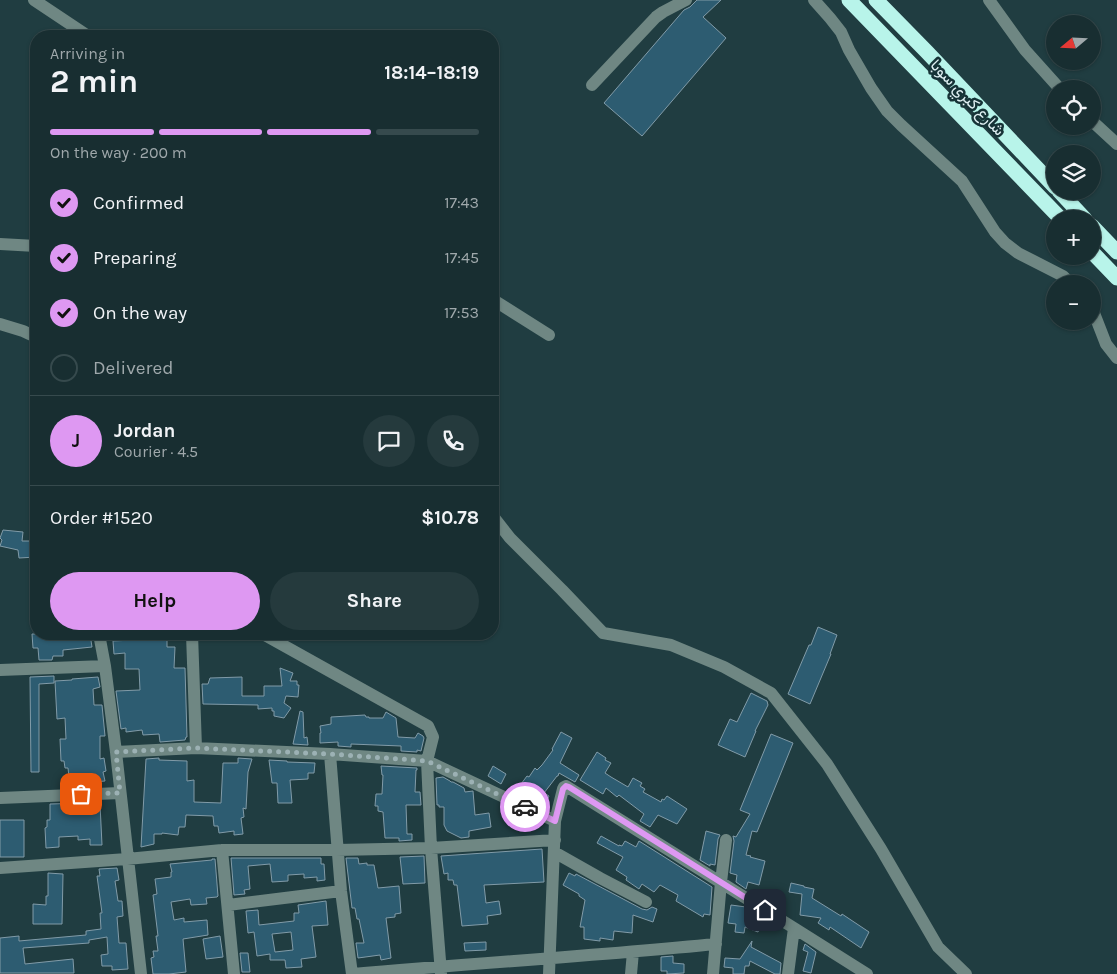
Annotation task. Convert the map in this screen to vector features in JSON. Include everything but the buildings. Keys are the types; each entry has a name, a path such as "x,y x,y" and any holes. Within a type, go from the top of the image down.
{"highway":[{"name":"شارع كبري سوبا","path":"850,0 1052,210"},
{"name":"شارع كبري سوبا","path":"876,0 928,52 1046,177"},
{"path":"1068,200 1077,210"},
{"path":"1101,235 1117,252"},
{"path":"1101,261 1117,278"}],"street":[{"path":"34,0 79,30"},
{"path":"592,85 656,17 686,0"},
{"path":"814,0 841,32 871,88 887,111 962,181 994,232 1018,253 1061,275"},
{"path":"989,0 1025,50 1052,80"},
{"path":"1101,129 1117,144"},
{"path":"0,244 30,246"},
{"path":"499,303 549,335"},
{"path":"0,324 30,334"},
{"path":"1101,330 1106,344 1117,358"},
{"path":"499,524 510,538 603,633 671,645 724,667 771,692 827,764 881,849 938,947 966,974"},
{"path":"99,640 105,666 116,752 141,974"},
{"path":"192,640 196,748"},
{"path":"273,640 428,726 433,737 427,761 440,970"},
{"path":"0,670 105,666"},
{"path":"116,752 196,748 330,754 427,761 555,821"},
{"path":"330,754 341,891 352,974 440,970 550,958 716,944"},
{"path":"549,974 555,821 563,789 566,786 867,974"},
{"path":"0,798 120,793"},
{"path":"713,974 726,840"},
{"path":"0,868 222,850 554,846 646,902"},
{"path":"222,850 234,974"},
{"path":"228,905 341,891"},
{"path":"788,974 794,928"},
{"path":"631,974 632,952"}],"way so far":[{"path":"81,794 120,793 116,752 196,748 330,754 427,761 525,807"}],"route":[{"path":"525,807 555,821 563,789 566,786 569,787 765,910"}]}
